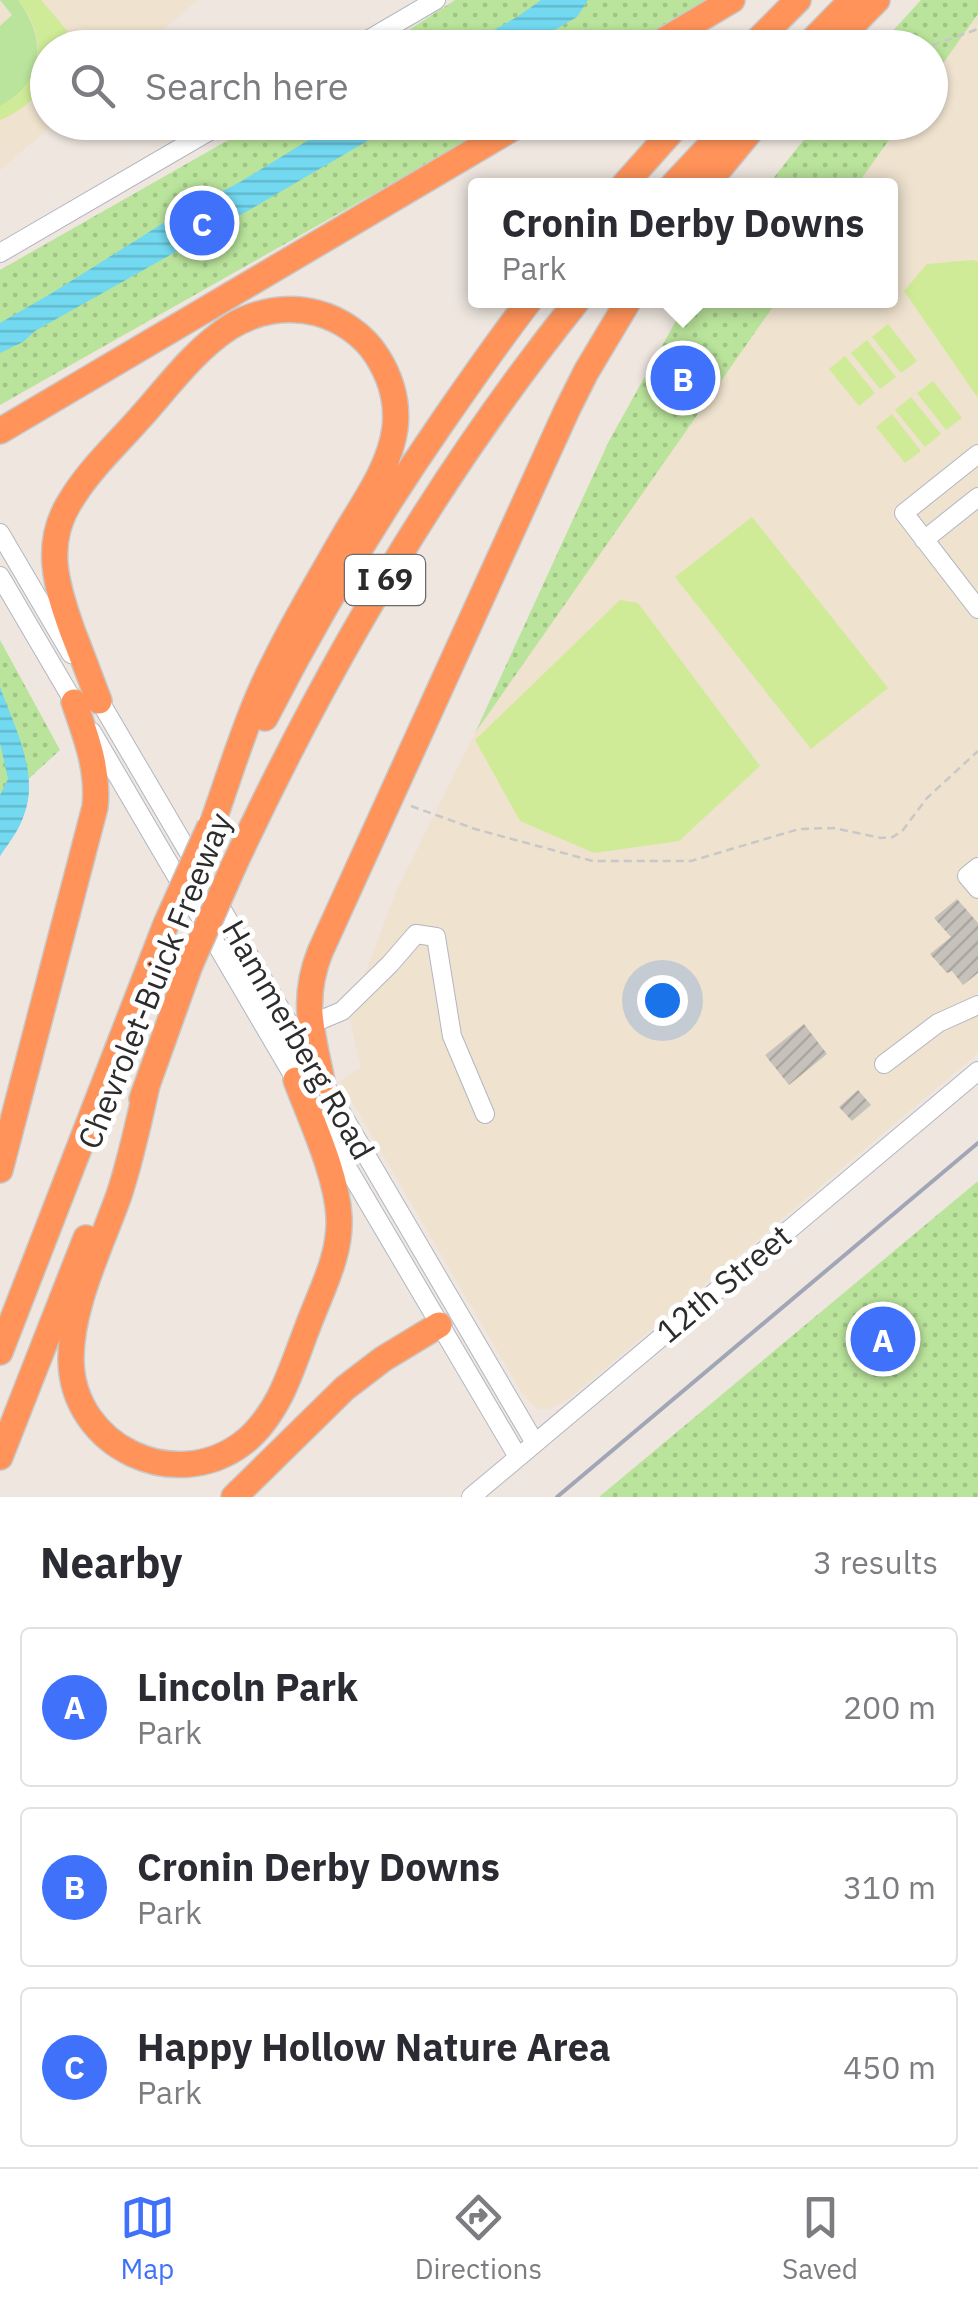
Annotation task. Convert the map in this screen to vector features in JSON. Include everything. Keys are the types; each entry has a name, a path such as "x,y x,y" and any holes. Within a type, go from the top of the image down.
{"highway":[{"path":"681,30 732,0"},
{"path":"768,30 798,0"},
{"path":"822,30 852,0"},
{"path":"848,30 877,0"},
{"path":"0,431 493,140"},
{"path":"631,178 664,140"},
{"path":"680,178 715,140"},
{"path":"712,178 743,140"},
{"name":"Chevrolet-Buick Freeway","path":"0,1352 166,924 212,822 348,566 478,370 524,308"},
{"name":"Chevrolet-Buick Freeway","path":"0,1457 148,1084 190,965 300,728 396,562 497,408 572,308"},
{"path":"148,1084 124,1180 78,1314 71,1368 77,1395 94,1426 105,1437 146,1461 178,1466 208,1461 247,1440 271,1412 290,1373 336,1251 339,1223 309,1080 310,982 320,952 567,410 624,308"},
{"path":"0,1170 96,792 87,701 54,568 58,525 89,475 222,332 271,310 320,314 350,328 374,352 390,382 395,414 391,445 370,492 264,680 212,822"},
{"path":"234,1497 345,1388 439,1325"}],"street":[{"path":"385,30 436,0"},
{"path":"0,254 194,140"},
{"path":"978,454 904,513 978,609"},
{"path":"924,540 978,497"},
{"name":"Hammerberg Road","path":"0,533 87,701 309,1080 447,1295 535,1443"},
{"name":"Hammerberg Road","path":"0,576 87,701"},
{"path":"978,867 967,876 978,889"},
{"path":"310,1024 342,1012 416,934 436,937 452,1036 485,1114"},
{"path":"884,1064 938,1023 978,1005"},
{"name":"12th Street","path":"471,1497 978,1070"},
{"name":"Hammerberg Road","path":"309,1080 439,1325 518,1457"},
{"path":"439,1325 447,1312 447,1295"}],"path":[{"path":"948,40 978,29"},
{"path":"408,804 475,829 594,862 691,861 800,829 834,828 894,837 927,798 978,751"}],"shaded area":[{"path":"0,0 198,0 162,30 30,30 30,140 35,140 0,170"},
{"path":"978,14 978,1053 570,1398 549,1409 540,1409 522,1393 340,1081 361,1067 349,1016 395,894 475,733 772,308 898,308 898,178 862,178 889,140 948,140 948,55"}],"green space":[{"path":"0,0 18,0 34,29 30,30 30,78 0,106 0,26 12,15"},
{"path":"18,0 41,0 67,30 35,30"},
{"path":"455,0 711,0 659,30 409,30"},
{"path":"921,0 978,0 978,14 948,56 948,30 894,30"},
{"path":"30,78 30,101 0,120 0,106"},
{"path":"228,140 469,140 0,405 0,270"},
{"path":"803,140 889,140 862,178 773,178"},
{"path":"978,262 978,398 904,291 927,264"},
{"path":"683,308 772,308 475,733 609,441"},
{"path":"888,324 917,361 901,373 872,337"},
{"path":"867,340 896,377 880,389 851,353"},
{"path":"845,356 875,393 859,406 829,369"},
{"path":"933,381 962,418 946,430 917,393"},
{"path":"911,397 941,434 925,447 895,410"},
{"path":"892,414 921,451 905,463 876,427"},
{"path":"752,517 888,688 811,749 675,577"},
{"path":"620,600 638,603 760,766 679,841 594,853 520,821 475,740"},
{"path":"0,640 60,750 0,805"},
{"path":"978,1181 978,1497 599,1497"}],"water":[{"path":"541,0 588,0 577,17 554,30 494,30"},
{"path":"309,140 369,140 0,353 0,323 165,222"},
{"path":"0,687 23,750 29,783 22,821 0,856 0,795 8,779 0,743"}],"building":[{"path":"957,899 978,923 978,973 963,985 930,954 951,937 934,918"},
{"path":"804,1024 827,1054 789,1085 765,1055"},
{"path":"858,1090 871,1105 852,1121 839,1107"}],"railway":[{"path":"557,1497 978,1143"}],"place":[{"name":"Happy Hollow Nature Area","path":"202,223"},
{"name":"Cronin Derby Downs","path":"683,378"},
{"name":"Lincoln Park","path":"883,1339"}]}
